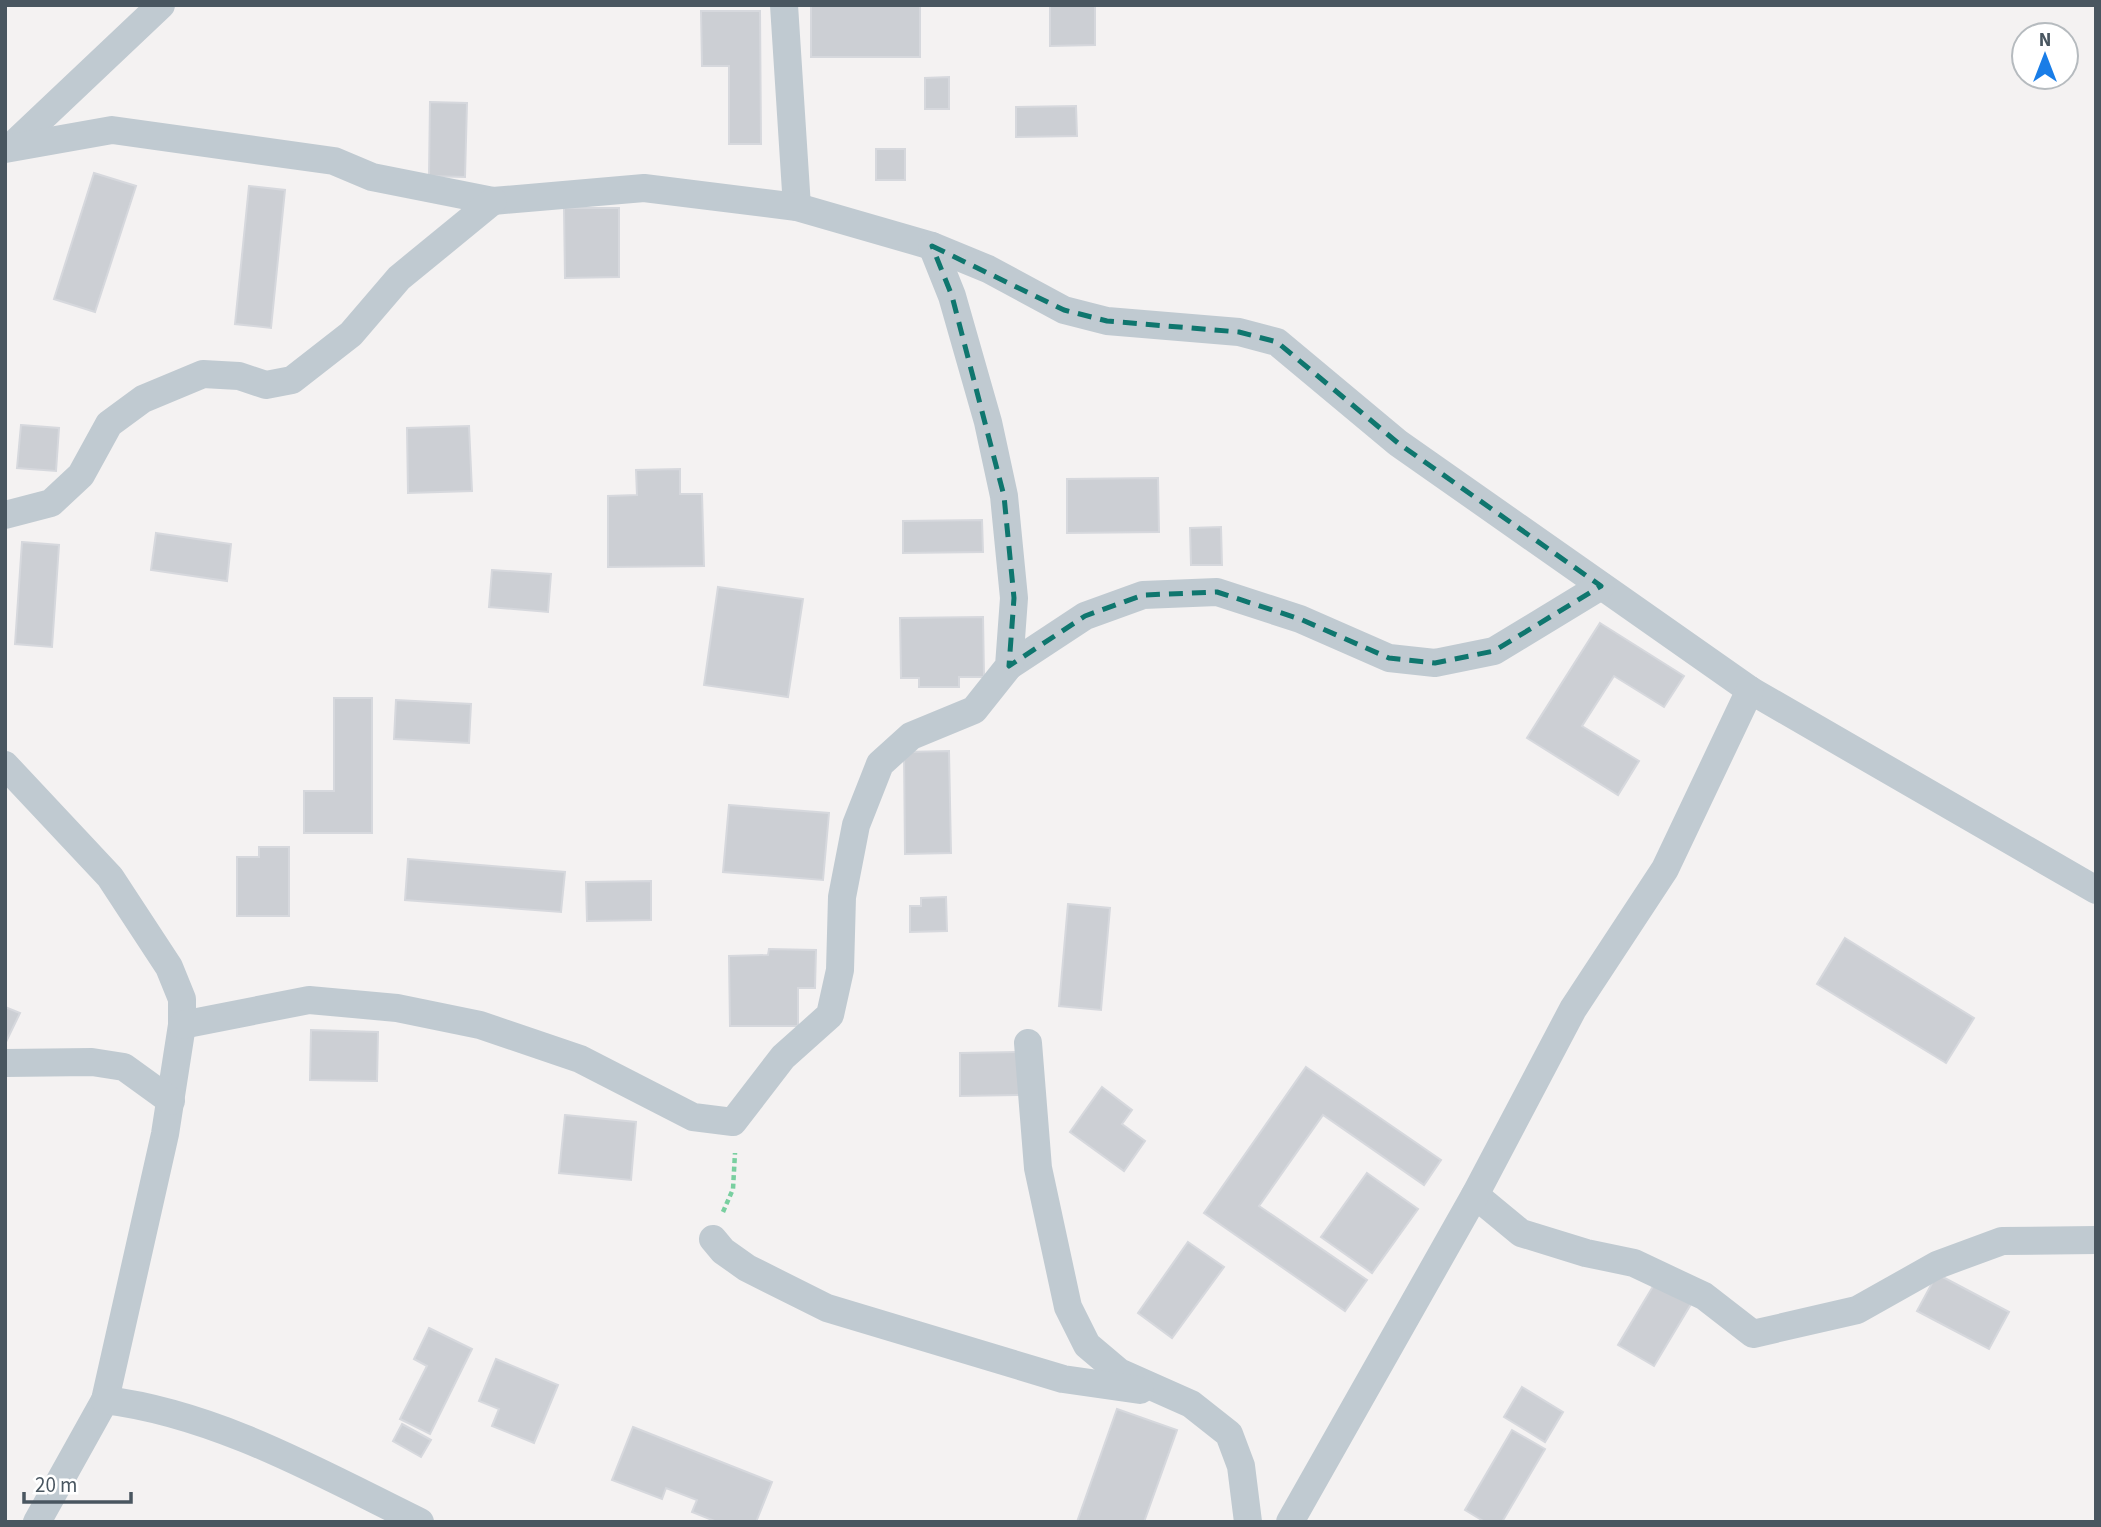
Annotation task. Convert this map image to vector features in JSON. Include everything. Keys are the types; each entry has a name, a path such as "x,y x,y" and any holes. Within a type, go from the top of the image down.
{"street":[{"path":"8,148 161,5"},
{"path":"784,5 797,207"},
{"path":"8,148 112,130 334,161 372,177 493,201 644,188 797,207 932,246 988,270 1064,310 1107,321 1239,332 1277,342 1398,443 1750,690 2096,890"},
{"path":"5,515 51,503 81,475 109,424 143,399 203,374 239,376 266,385 292,380 351,334 399,278 493,201"},
{"path":"932,246 952,296 988,422 1004,496 1014,598 1009,666"},
{"path":"183,1025 309,1000 397,1007 480,1025 580,1059 693,1117 733,1122 783,1057 830,1015 840,970 842,897 856,825 880,764 911,736 974,710 1009,666 1085,616 1143,595 1217,593 1300,620 1389,658 1435,663 1494,650 1601,586"},
{"path":"1290,1522 1475,1195 1573,1009 1665,869 1750,690"},
{"path":"5,765 110,877 169,967 183,999 183,1025 171,1101 105,1400 37,1522"},
{"path":"1028,1043 1038,1168 1069,1307 1087,1345 1119,1372 1191,1405 1229,1434 1241,1466 1248,1522"},
{"path":"5,1063 92,1062 124,1067 171,1101"},
{"path":"1475,1195 1521,1233 1586,1253 1634,1263 1703,1296 1754,1334 1857,1310 1937,1265 2002,1241 2096,1240"},
{"path":"713,1238 723,1251 747,1268 827,1308 1063,1379 1166,1393"},
{"path":"105,1400 151,1406 271,1449 420,1522"}],"path":[{"path":"713,1238 716,1222 730,1203 733,1189 733,1122"}],"highlighted area":[{"path":"932,246 1064,310 1107,321 1239,332 1277,342 1398,443 1601,586 1494,651 1435,663 1389,658 1300,619 1217,592 1143,595 1085,616 1009,666 1014,598 1004,496 952,296"}],"building":[{"path":"811,5 920,5 920,57 811,57"},
{"path":"1050,5 1095,5 1095,45 1050,46"},
{"path":"701,11 760,11 761,144 729,144 729,66 702,66"},
{"path":"949,77 949,109 925,109 925,78"},
{"path":"430,102 467,103 465,177 429,176"},
{"path":"1076,106 1077,136 1016,137 1016,107"},
{"path":"876,149 905,149 905,180 876,180"},
{"path":"94,173 136,186 95,312 54,299"},
{"path":"249,186 285,190 271,328 235,324"},
{"path":"564,208 619,208 619,277 565,278"},
{"path":"21,425 59,428 56,471 17,468"},
{"path":"469,426 472,491 408,493 407,428"},
{"path":"680,469 680,494 702,494 704,566 608,567 608,496 637,495 636,470"},
{"path":"1158,478 1159,532 1067,533 1067,479"},
{"path":"982,520 983,552 903,553 903,521"},
{"path":"1221,527 1222,565 1191,565 1190,528"},
{"path":"156,533 231,544 227,581 151,570"},
{"path":"22,542 59,545 52,647 15,644"},
{"path":"492,570 551,574 548,612 489,607"},
{"path":"718,587 803,599 788,697 704,685"},
{"path":"983,617 984,677 959,677 959,687 919,687 919,678 901,678 900,618"},
{"path":"1600,623 1684,676 1664,707 1614,676 1582,726 1639,761 1618,795 1527,738"},
{"path":"334,698 372,698 372,833 304,833 304,791 334,791"},
{"path":"396,700 471,704 469,743 394,739"},
{"path":"949,751 951,853 905,854 904,752"},
{"path":"729,805 829,813 823,880 723,872"},
{"path":"259,847 289,847 289,916 237,916 237,857 259,857"},
{"path":"408,859 565,872 561,912 405,900"},
{"path":"651,881 651,920 587,921 586,882"},
{"path":"946,897 947,931 910,932 910,906 921,906 921,898"},
{"path":"1068,904 1110,908 1101,1010 1059,1006"},
{"path":"1845,938 1974,1018 1946,1063 1817,984"},
{"path":"769,949 816,950 815,988 798,988 798,1026 730,1026 729,956 768,955"},
{"path":"5,1007 20,1013 5,1044"},
{"path":"311,1030 378,1032 377,1081 310,1080"},
{"path":"1022,1052 1023,1095 960,1096 960,1053"},
{"path":"1306,1067 1441,1160 1424,1185 1323,1115 1259,1206 1367,1280 1345,1311 1204,1213"},
{"path":"1102,1087 1132,1110 1122,1124 1145,1141 1124,1171 1070,1132"},
{"path":"565,1115 636,1122 631,1180 559,1173"},
{"path":"1367,1173 1418,1209 1372,1273 1321,1237"},
{"path":"1188,1242 1224,1267 1172,1338 1138,1313"},
{"path":"1937,1274 2009,1312 1989,1349 1917,1311"},
{"path":"1655,1283 1691,1304 1654,1366 1618,1345"},
{"path":"429,1328 472,1349 430,1434 400,1419 427,1366 414,1359"},
{"path":"496,1359 558,1385 534,1443 492,1426 499,1409 479,1401"},
{"path":"1522,1387 1563,1412 1545,1442 1504,1417"},
{"path":"1117,1409 1177,1430 1144,1522 1077,1522"},
{"path":"402,1424 431,1440 421,1457 393,1441"},
{"path":"633,1427 772,1482 756,1522 717,1522 692,1512 697,1500 666,1488 662,1499 612,1480"},
{"path":"1512,1430 1545,1449 1502,1522 1485,1522 1465,1510"}]}
